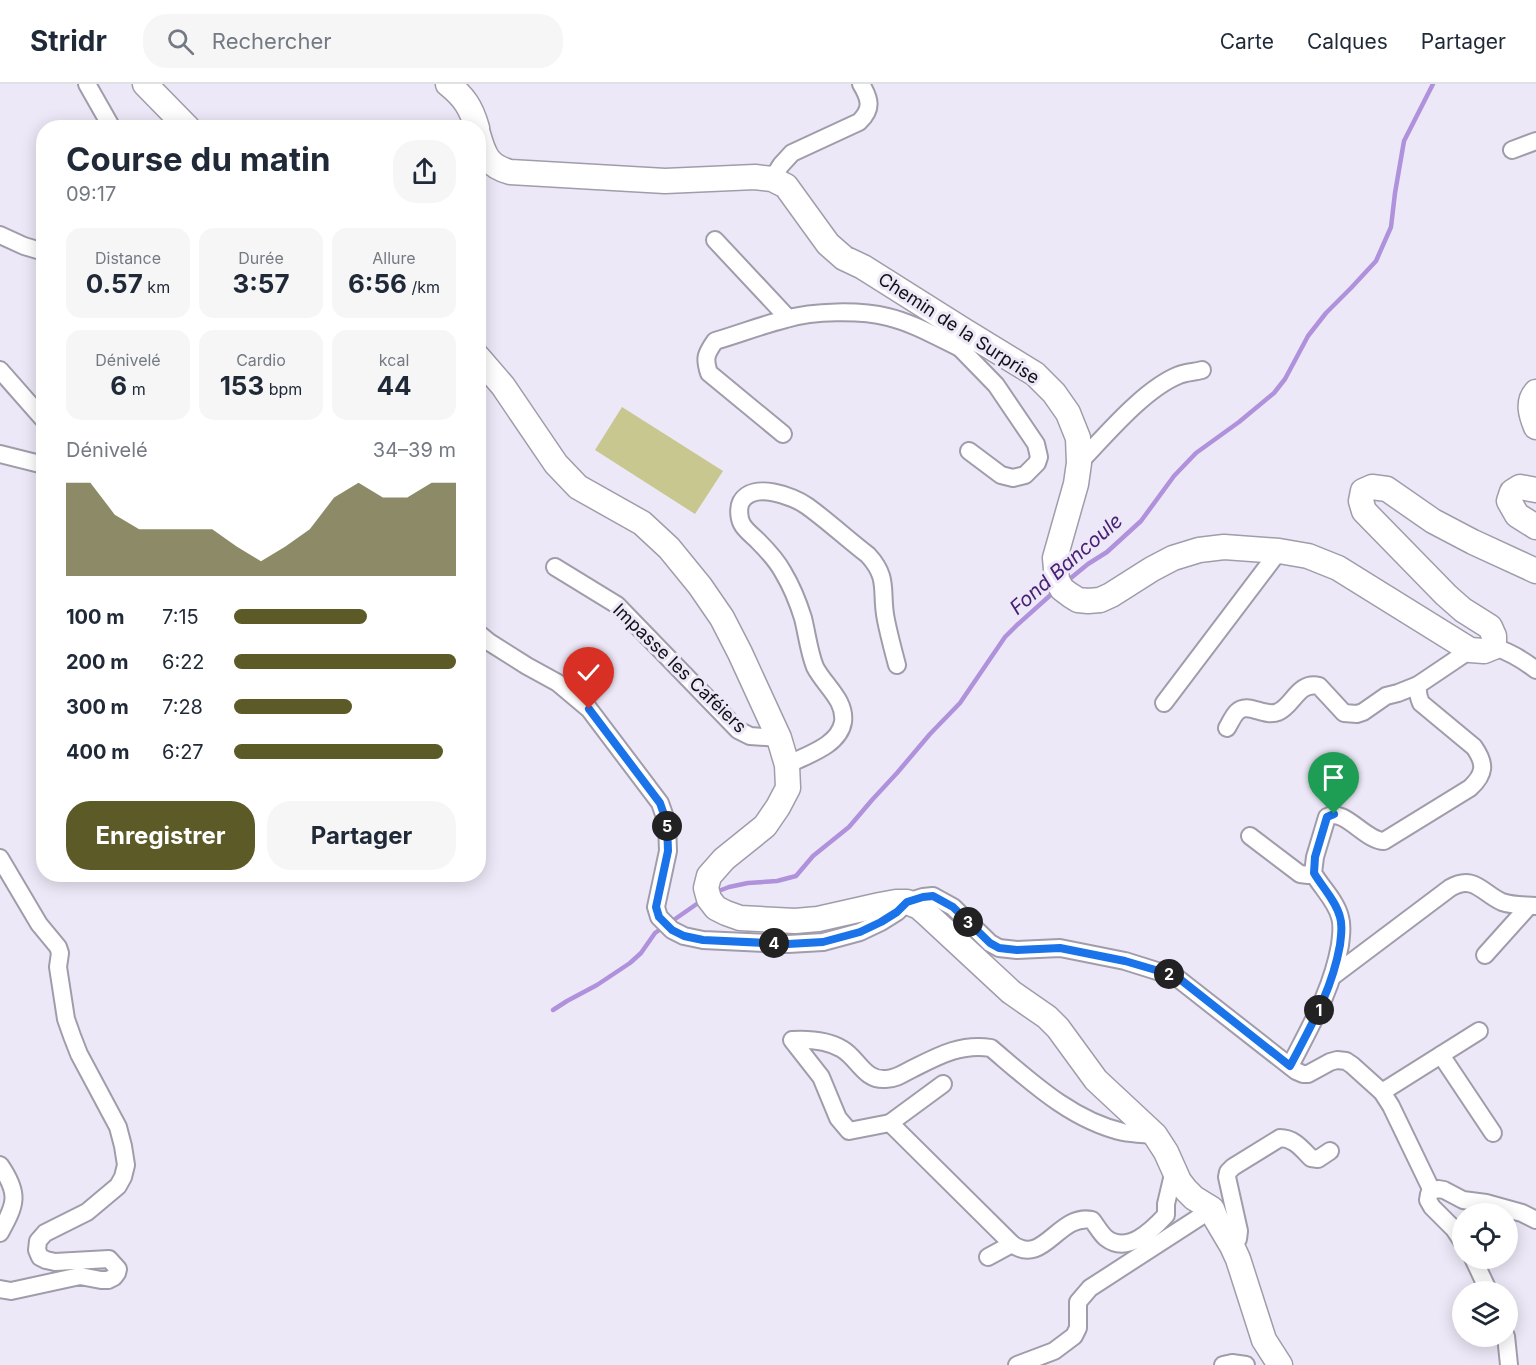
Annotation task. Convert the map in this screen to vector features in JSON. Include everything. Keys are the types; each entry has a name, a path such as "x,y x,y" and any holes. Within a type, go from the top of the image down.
{"main road":[{"path":"145,84 180,120"},
{"path":"448,84 468,104 474,120"},
{"path":"486,156 493,165 510,172 665,181 755,177 772,179"},
{"name":"Chemin de la Surprise","path":"772,179 786,186 828,244 844,258 863,267 965,341 1035,374 1054,393 1068,413 1078,438 1079,463 1076,484 1054,558 1057,580 1062,589 1070,595 1088,602 1100,600 1173,558 1199,550 1224,547 1279,551 1308,556 1338,568 1482,648"},
{"path":"486,366 503,386 556,464 578,487 642,523 669,548 700,586 722,618 779,738 787,765 788,788 765,826 724,859 709,876 711,898 726,913 740,918 795,921 818,919 896,902 907,902 919,907 1016,996 1047,1017 1104,1089 1155,1135 1186,1190 1212,1209 1232,1246 1258,1327 1280,1365"},
{"path":"1536,392 1531,398 1530,407 1536,427"},
{"path":"1482,648 1494,636 1490,627 1463,610 1446,595 1364,511 1360,501 1363,491 1372,487 1387,489 1433,521 1536,571"},
{"path":"1536,490 1520,487 1512,492 1509,501 1517,515 1536,527"}],"street":[{"path":"87,84 107,120"},
{"path":"772,179 792,153 859,122 866,116 869,107 868,95 861,84"},
{"path":"1512,150 1536,141"},
{"path":"0,235 36,250"},
{"path":"715,240 788,318"},
{"path":"783,434 709,373 705,362 708,351 715,341 788,318 833,313 859,313 888,317 919,329 965,341 1036,444 1039,457 1037,463 1025,475 1013,478 1000,475 969,451"},
{"path":"0,370 36,411"},
{"path":"1079,463 1140,400 1161,384 1180,374 1202,370"},
{"path":"2,453 36,463"},
{"path":"787,765 825,746 836,735 842,726 842,709 838,699 816,668 796,597 783,571 768,551 742,525 739,510 741,502 747,496 763,491 792,498 806,505 868,555 883,579 885,617 897,665"},
{"path":"1164,703 1279,551"},
{"name":"Impasse les Caféiers","path":"555,567 617,605 738,730 750,736 779,738"},
{"path":"486,640 558,683 589,709 660,803 667,823 668,851 656,907 659,917 672,930 684,936 703,940 788,944 823,942 860,932 897,912 907,902 933,896 953,907 990,943 999,948 1017,950 1060,948 1125,961 1176,976 1296,1071 1308,1074 1330,1062 1346,1061 1382,1092 1432,1191"},
{"path":"1227,728 1240,710 1249,708 1266,714 1278,712 1283,710 1302,689 1314,685 1319,686 1344,713 1357,714 1386,696 1418,685 1482,648 1509,652 1536,670"},
{"path":"1290,1066 1324,1000 1333,976 1342,930 1340,916 1314,873 1315,857 1327,817 1338,815 1379,841 1384,841 1470,788 1482,772 1483,763 1480,754 1421,703 1418,696 1418,685"},
{"path":"1250,836 1300,874 1314,873"},
{"path":"0,858 39,924 58,947 60,953 58,967 66,1018 79,1054 118,1127 126,1165 118,1186 87,1212 45,1233 38,1241 37,1250 40,1257 55,1262 109,1259 118,1269 114,1277 102,1280 80,1276 11,1291 0,1289"},
{"path":"1333,976 1441,894 1459,883 1467,882 1502,902 1533,906"},
{"path":"1485,955 1533,906"},
{"path":"1382,1092 1479,1031"},
{"path":"943,1084 890,1123 849,1131 838,1118 821,1077 792,1040 826,1042 843,1049 868,1074 886,1079 896,1077 948,1051 980,1046 991,1048 1062,1105 1099,1124 1122,1131 1155,1135"},
{"path":"1441,1055 1493,1133"},
{"path":"890,1123 1012,1244 1027,1251 1038,1248 1072,1222 1087,1219 1092,1220 1106,1238 1114,1242 1122,1244 1138,1240 1166,1215 1166,1204 1174,1170"},
{"path":"1232,1246 1238,1239 1239,1231 1227,1178 1228,1172 1233,1167 1280,1138 1294,1141 1311,1158 1318,1159 1330,1151"},
{"path":"0,1165 8,1176 14,1199 11,1213 0,1233"},
{"path":"1452,1227 1428,1200 1432,1191 1444,1190 1462,1200 1486,1203 1522,1213 1536,1220"},
{"path":"1017,1365 1054,1351 1074,1336 1078,1328 1078,1302 1090,1288 1212,1209"},
{"path":"988,1257 1012,1244"},
{"path":"1507,1347 1509,1365"},
{"path":"1223,1365 1232,1363 1246,1365"}],"shaded area":[{"path":"622,407 723,471 695,514 595,450"}],"waterway":[{"name":"Fond Bancoule","path":"1066,582 1107,552 1141,521 1174,476 1196,453 1274,393 1285,379 1308,336 1326,313 1376,261 1391,227 1404,141 1433,84"},
{"name":"Fond Bancoule","path":"716,892 748,883 777,881 796,876 813,856 849,827 960,703 1005,637 1055,591"},
{"name":"Fond Bancoule","path":"553,1010 630,963 641,953 655,933 701,901"}],"route":[{"path":"589,709 660,803 667,823 668,851 656,907 659,917 672,930 684,936 703,940 788,944 823,942 860,932 897,912 907,902 933,896 953,907 990,943 999,948 1017,950 1060,948 1125,961 1176,976 1290,1066 1324,1000 1339,951 1342,930 1340,916 1329,895 1317,880 1313,865 1327,817 1334,814"}]}
